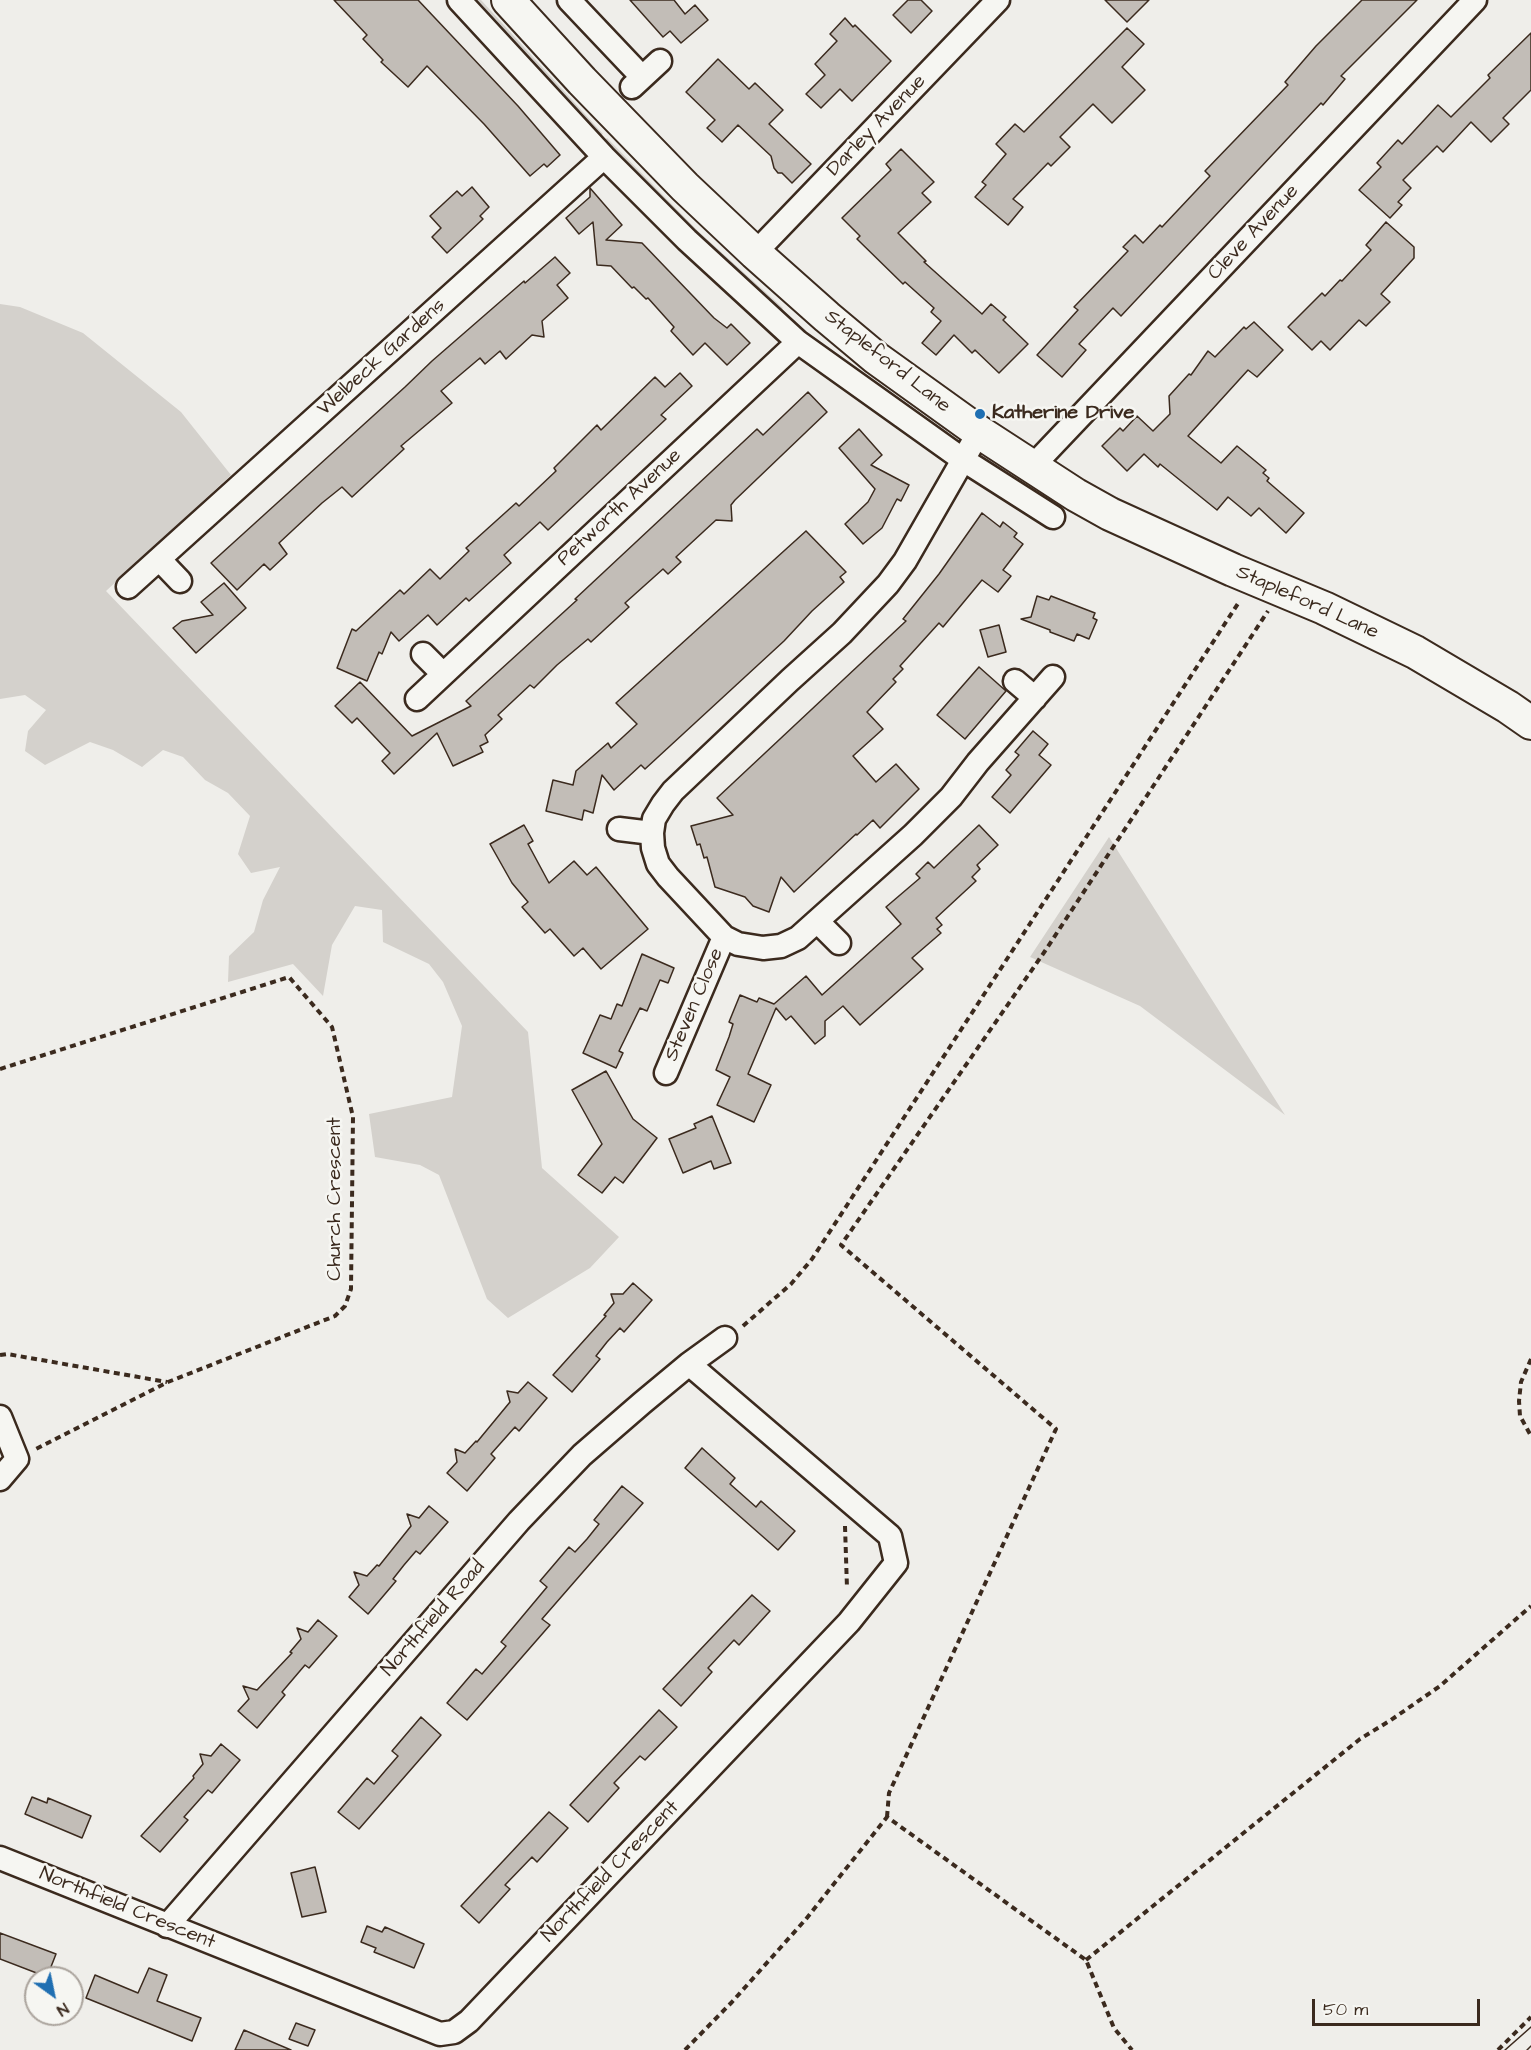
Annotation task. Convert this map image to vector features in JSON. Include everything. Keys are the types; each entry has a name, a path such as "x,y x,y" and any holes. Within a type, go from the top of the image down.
{"main road":[{"name":"Stapleford Lane","path":"508,0 582,81 685,187 756,253 827,317 876,357 979,432 1076,495 1119,519 1324,608 1415,652 1531,723"}],"street":[{"name":"Stapleford Lane","path":"459,0 604,157 687,240 798,342 962,459 1053,517"},
{"path":"569,0 637,82 660,61"},
{"name":"Darley Avenue","path":"756,253 998,0"},
{"name":"Cleve Avenue","path":"1032,466 1475,0"},
{"name":"Welbeck Gardens","path":"128,587 604,157"},
{"name":"Petworth Avenue","path":"417,699 798,342"},
{"path":"979,432 905,561 888,584 842,633 673,791 654,819 652,848 658,864 724,937 738,944 763,948 781,946 798,938 913,835 951,797 978,762 1053,677"},
{"path":"159,559 180,581"},
{"path":"423,654 443,674"},
{"path":"1015,681 1035,698"},
{"path":"619,829 652,832"},
{"path":"818,922 839,943"},
{"name":"Steven Close","path":"666,1073 724,937"},
{"name":"Northfield Road","path":"168,1926 519,1521 582,1455 689,1364 725,1338"},
{"name":"Northfield Crescent","path":"0,1858 440,2034 454,2032 470,2021 849,1622 896,1563 890,1536 689,1364"},
{"path":"0,1417 17,1459 0,1479"}],"path":[{"path":"725,1338 752,1320 791,1284 812,1259 1267,585"},
{"path":"685,2050 732,2002 806,1919 887,1817 889,1793 1056,1429 842,1245 1045,951 1267,585"},
{"name":"Church Crescent","path":"0,1069 289,977 332,1027 353,1117 351,1289 345,1306 334,1316 168,1383 17,1459"},
{"path":"0,1355 7,1354 168,1383"},
{"path":"1531,1359 1521,1382 1519,1401 1520,1416 1531,1436"},
{"path":"844,1498 849,1622"},
{"path":"1086,1960 1360,1739 1440,1686 1531,1606"},
{"path":"887,1817 1086,1960 1114,2028 1132,2050"},
{"path":"1498,2050 1531,2017"}],"shaded area":[{"path":"472,0 481,0 603,134 599,137"},
{"path":"607,138 699,232 783,308 778,313 753,291 603,142"},
{"path":"0,304 20,307 83,333 181,412 231,475 106,591 528,1032 542,1168 619,1237 590,1268 508,1318 487,1299 439,1175 420,1165 375,1157 369,1114 452,1097 462,1026 443,982 429,964 383,942 382,910 355,906 332,945 323,996 293,964 228,982 229,956 254,932 263,900 280,867 251,873 238,854 250,816 228,793 205,780 183,757 163,750 142,767 113,750 90,742 45,765 25,751 28,731 46,710 25,695 0,699"},
{"path":"1109,837 1285,1115 1140,1006 1030,957"}],"building":[{"path":"334,0 418,0 518,106 560,155 547,167 544,164 530,176 484,124 427,66 408,87 381,62 383,60 363,39 367,35"},
{"path":"630,0 674,0 685,14 695,5 708,20 681,43 670,31 663,37"},
{"path":"908,0 921,0 932,11 911,33 893,15"},
{"path":"1105,0 1149,0 1127,22"},
{"path":"1362,0 1417,0 1341,76 1345,79 1323,105 1321,103 1121,316 1113,308 1079,344 1086,350 1062,377 1037,355 1078,310 1074,307 1128,251 1123,247 1135,235 1143,243 1160,225 1162,227 1210,176 1205,171 1288,85 1285,82 1316,46"},
{"path":"845,18 891,61 852,101 840,89 821,108 806,94 825,75 815,64 837,41 830,34"},
{"path":"1127,28 1144,44 1122,67 1145,90 1112,123 1093,104 1060,137 1070,147 1051,166 1048,163 1013,199 1023,207 1008,225 975,197 986,185 982,182 1006,154 996,144 1015,124 1024,132"},
{"path":"1531,33 1531,90 1503,118 1509,124 1491,142 1471,122 1443,152 1437,146 1403,180 1411,188 1398,202 1402,205 1390,218 1359,190 1381,167 1377,163 1398,140 1402,144 1438,105 1451,117 1490,78 1488,75"},
{"path":"718,59 749,89 755,83 783,110 769,124 811,164 792,183 782,173 778,173 771,156 738,125 722,142 707,128 715,120 686,92"},
{"path":"901,149 934,182 922,193 931,202 898,233 926,261 924,262 982,314 991,304 1006,317 1003,320 1028,344 999,373 975,350 972,353 954,335 936,355 922,343 941,321 931,312 934,308 905,282 903,284 857,239 860,236 842,218 891,170 886,164"},
{"path":"472,187 489,207 480,216 483,219 447,253 432,237 441,228 430,216 457,191 462,196"},
{"path":"590,188 622,225 606,240 642,243 714,318 727,328 731,324 750,343 727,365 705,343 693,355 671,331 674,327 648,298 646,299 634,287 632,288 611,266 597,265 593,222 579,234 566,218 590,197"},
{"path":"1386,222 1414,247 1414,258 1381,294 1390,302 1366,326 1359,320 1330,350 1321,341 1312,350 1288,327 1322,293 1325,296 1340,280 1342,281 1371,250 1366,245"},
{"path":"555,257 570,273 557,285 568,298 542,321 544,337 532,335 506,359 500,351 485,364 480,358 441,391 452,403 401,446 404,449 352,497 342,487 322,503 279,543 287,554 270,570 264,564 237,590 211,563 432,361"},
{"path":"1254,322 1283,350 1257,377 1248,370 1188,436 1221,463 1237,446 1266,470 1263,473 1269,478 1267,481 1304,513 1286,533 1259,508 1251,516 1228,497 1217,510 1160,464 1158,467 1144,454 1127,471 1102,446 1120,428 1123,431 1137,416 1153,431 1170,414 1169,396 1189,374 1191,375 1208,351 1215,357 1244,327 1246,329"},
{"path":"680,373 692,386 661,415 666,419 548,530 540,522 504,555 511,563 469,601 466,598 437,625 428,615 399,641 391,632 382,654 379,652 367,681 337,668 352,629 356,631 400,590 404,594 430,569 440,579 469,551 466,548 516,503 519,506 556,471 554,468 597,425 601,430 655,377 665,387"},
{"path":"808,392 827,412 735,500 731,505 732,521 716,520 676,557 681,562 668,574 663,569 625,603 629,607 591,642 588,639 534,688 530,685 498,715 502,719 485,735 488,742 480,746 483,752 453,766 437,733 394,774 382,761 390,753 357,718 352,723 335,706 360,682 412,736 471,706 466,701 577,600 575,599 757,429 763,435"},
{"path":"859,429 882,455 871,465 909,485 901,501 897,499 882,528 863,544 845,524 868,502 875,489 839,448"},
{"path":"982,513 1000,527 1003,522 1017,533 1014,537 1023,544 1003,570 1011,576 998,592 982,580 943,627 939,623 900,666 903,669 893,679 896,682 867,712 883,729 853,756 876,782 896,764 919,789 880,828 873,820 856,834 794,892 781,877 769,912 753,906 745,897 715,887 707,857 704,858 700,844 697,845 691,826 733,815 717,798 906,621 903,619 939,574"},
{"path":"806,531 846,572 840,577 844,582 784,641 645,769 641,765 614,790 602,775 593,813 584,810 582,820 546,811 553,780 573,785 576,771 608,743 611,748 637,724 616,703"},
{"path":"224,583 246,608 196,653 173,628 182,621 213,615 201,602"},
{"path":"1037,596 1049,600 1051,596 1095,613 1093,618 1097,620 1089,639 1077,634 1074,641 1021,619 1031,617"},
{"path":"999,625 1006,652 988,657 980,630"},
{"path":"979,667 1006,691 965,739 937,715"},
{"path":"1033,731 1048,744 1039,755 1051,765 1010,813 992,797 1011,775 1006,770 1019,755 1015,752"},
{"path":"524,825 533,841 528,844 549,883 574,861 587,875 596,867 648,929 601,969 583,948 574,956 550,929 545,933 522,907 528,902 512,883 490,844"},
{"path":"979,825 998,845 977,865 980,869 972,877 976,881 936,918 942,925 937,929 941,933 912,958 923,969 860,1025 843,1006 825,1021 825,1036 815,1044 791,1016 786,1020 776,1008 748,1074 771,1085 754,1122 717,1105 730,1077 716,1070 729,1037 733,1024 729,1022 740,995 757,1002 759,998 774,1004 806,976 822,995 901,924 886,907 920,878 916,874 928,862 934,868"},
{"path":"642,954 674,968 668,983 660,980 647,1011 640,1008 619,1051 623,1053 616,1068 583,1053 600,1015 611,1019 617,1004 622,1006"},
{"path":"606,1071 633,1119 657,1138 623,1183 615,1177 602,1193 578,1175 602,1144 572,1090"},
{"path":"712,1116 731,1163 714,1169 711,1161 683,1173 669,1139 696,1128 694,1124"},
{"path":"633,1283 652,1300 624,1332 620,1328 607,1342 596,1356 600,1359 572,1392 553,1375 606,1316 604,1315 614,1303 611,1294 623,1294"},
{"path":"528,1382 547,1398 519,1431 515,1427 491,1454 495,1458 467,1491 447,1473 457,1462 455,1449 465,1453 477,1442 510,1402 507,1391 518,1393"},
{"path":"702,1448 735,1478 730,1484 756,1507 761,1501 795,1531 778,1550 685,1468"},
{"path":"622,1486 643,1503 542,1619 550,1625 467,1720 447,1703 476,1669 482,1674 506,1646 501,1642 547,1587 540,1581 569,1547 575,1552 587,1539 599,1524 594,1520"},
{"path":"429,1506 448,1522 420,1554 416,1551 393,1579 396,1581 368,1614 349,1597 359,1585 354,1572 367,1576 377,1565 379,1566 411,1526 407,1514 419,1518"},
{"path":"752,1595 770,1611 739,1645 734,1640 708,1668 712,1672 681,1706 663,1689"},
{"path":"318,1620 337,1636 309,1668 305,1665 282,1692 285,1695 257,1728 238,1711 249,1699 243,1686 257,1690 292,1653 290,1652 301,1639 297,1628 308,1632"},
{"path":"659,1710 677,1727 645,1760 640,1756 614,1783 619,1788 588,1822 570,1805"},
{"path":"421,1717 441,1735 359,1829 338,1812 367,1778 374,1784 398,1756 392,1751"},
{"path":"221,1744 240,1760 212,1793 208,1790 184,1817 188,1820 160,1852 141,1836 194,1778 193,1776 203,1764 200,1754 211,1756"},
{"path":"32,1797 47,1803 48,1798 91,1816 82,1838 25,1814"},
{"path":"549,1812 568,1828 537,1862 532,1857 505,1885 510,1889 479,1923 461,1906"},
{"path":"315,1867 326,1912 302,1917 291,1873"},
{"path":"367,1926 382,1932 385,1927 424,1944 414,1968 374,1952 376,1948 361,1942"},
{"path":"0,1933 56,1954 51,1966 24,1966 24,1968 0,1959"},
{"path":"149,1968 167,1975 157,2001 201,2018 192,2041 86,1998 95,1975 138,1993"},
{"path":"296,2023 315,2030 308,2046 289,2039"},
{"path":"244,2030 291,2050 235,2050"}],"tram line":[{"path":"1505,2050 1531,2027"},
{"path":"1527,2050 1531,2046"}],"place":[{"name":"Katherine Drive","path":"980,414"}]}
